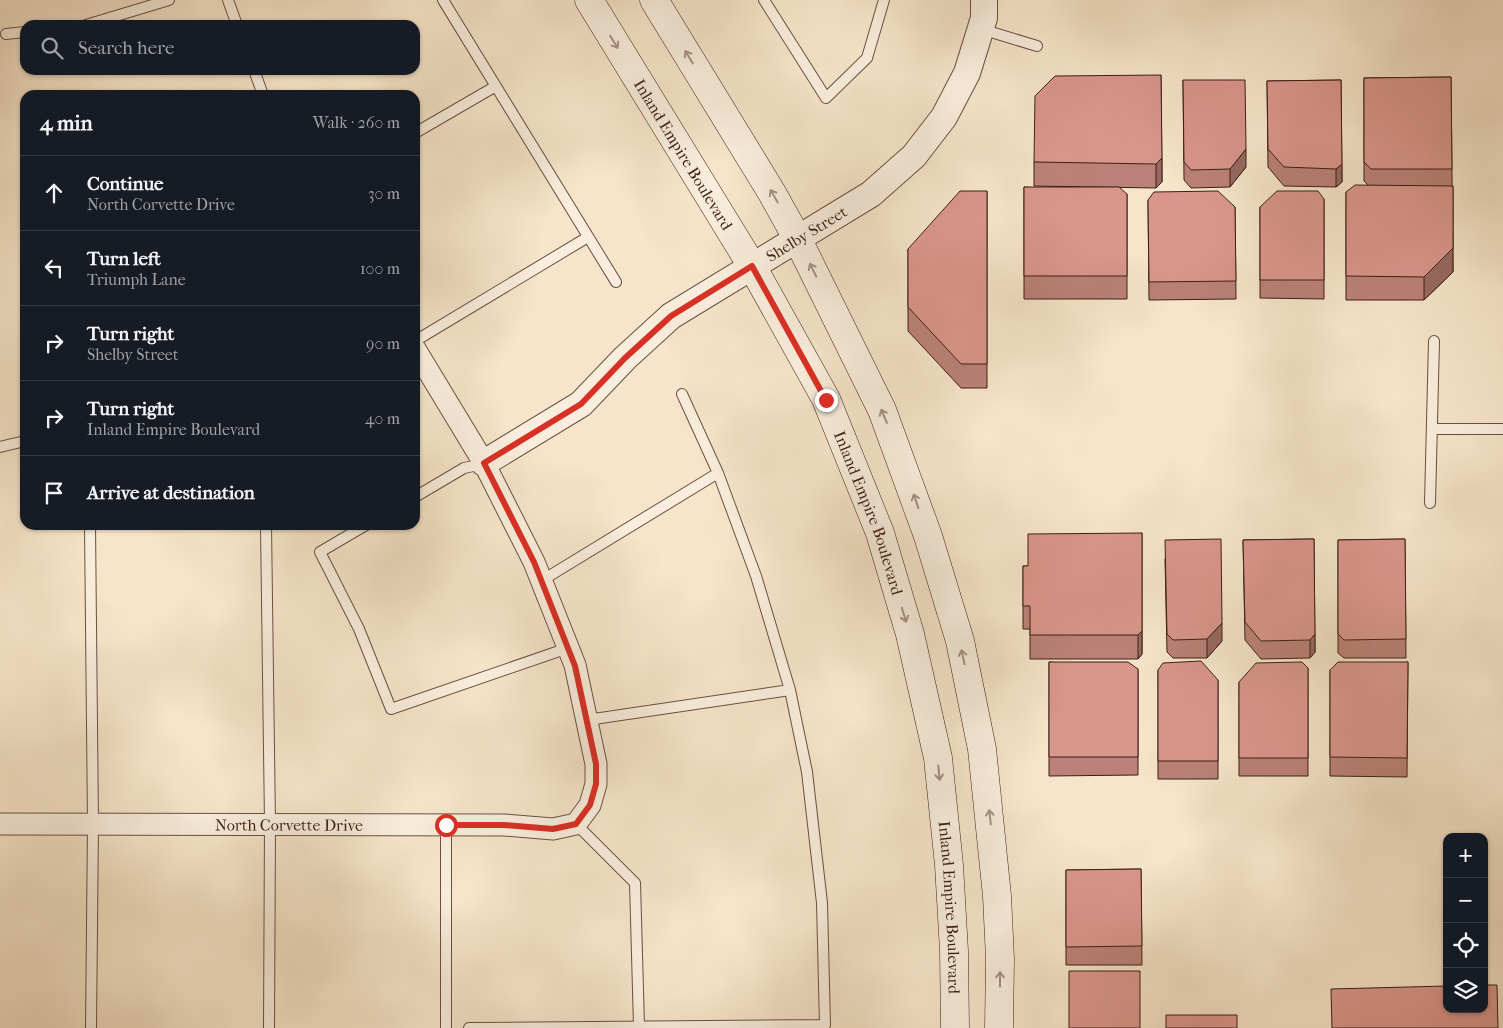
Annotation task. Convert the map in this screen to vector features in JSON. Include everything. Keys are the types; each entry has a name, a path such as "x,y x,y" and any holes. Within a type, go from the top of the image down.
{"main road":[{"name":"Inland Empire Boulevard","path":"589,0 752,266 826,400 880,533 910,634 938,758 952,912 955,1028"},
{"path":"654,0 772,193 797,238 889,427 928,536 960,641 982,749 992,835 1000,959 999,1028"}],"street":[{"name":"Shelby Street","path":"484,463 581,404 625,358 671,316 871,194 914,156 944,117 967,73 984,18 984,0"},
{"path":"420,357 484,463 541,581 575,666 596,764 596,784 590,805 576,824"},
{"name":"North Corvette Drive","path":"0,824 504,825 553,829 576,824"}],"lane":[{"path":"103,20 169,0"},
{"path":"228,0 235,20"},
{"path":"443,0 616,282"},
{"path":"764,0 826,98 867,58 884,0"},
{"path":"981,29 1037,46"},
{"path":"6,34 20,33"},
{"path":"256,75 261,90"},
{"path":"420,130 496,86"},
{"path":"420,338 588,237"},
{"path":"1430,502 1434,341"},
{"path":"469,1028 825,1025 822,903 806,772 790,690 756,576 718,473 682,394"},
{"path":"1432,429 1503,429"},
{"path":"0,448 20,442"},
{"path":"420,494 464,468 484,463"},
{"path":"541,581 718,473"},
{"path":"90,530 93,824 92,1028"},
{"path":"266,530 270,824 269,1028"},
{"path":"357,530 320,552 359,629 391,709 568,648"},
{"path":"587,720 790,690"},
{"path":"576,824 635,884 638,1026"},
{"path":"446,825 446,1028"}],"building":[{"path":"1161,75 1162,158 1156,164 1034,162 1035,96 1055,76"},
{"path":"1451,77 1452,169 1371,169 1364,162 1364,78"},
{"path":"1183,80 1245,80 1246,149 1230,169 1191,170 1184,162"},
{"path":"1341,80 1342,164 1336,169 1284,167 1268,149 1267,81"},
{"path":"1355,185 1453,186 1453,248 1424,277 1346,276 1346,192"},
{"path":"1024,187 1119,187 1127,194 1127,276 1024,276"},
{"path":"960,191 987,191 987,364 961,364 908,307 908,249"},
{"path":"1218,191 1235,207 1236,281 1149,282 1148,200 1154,192"},
{"path":"1277,191 1318,191 1324,199 1324,280 1260,280 1260,207"},
{"path":"1142,533 1142,631 1138,635 1030,635 1030,606 1023,606 1023,566 1028,566 1028,534"},
{"path":"1221,539 1222,623 1207,639 1173,640 1167,634 1165,540"},
{"path":"1314,539 1315,634 1310,640 1261,641 1245,622 1243,540"},
{"path":"1405,539 1406,639 1344,640 1338,634 1338,540"},
{"path":"1201,661 1218,680 1218,761 1158,761 1158,670 1163,663"},
{"path":"1049,662 1128,662 1138,669 1138,757 1049,757"},
{"path":"1302,662 1308,668 1308,758 1239,758 1239,682 1256,663"},
{"path":"1338,662 1408,662 1407,758 1330,757 1330,670"},
{"path":"1141,869 1142,946 1066,947 1066,870"},
{"path":"1069,971 1140,971 1140,1028 1069,1028"},
{"path":"1488,985 1497,985 1498,1028 1332,1028 1331,989 1443,986 1443,1013 1488,1013"},
{"path":"1166,1015 1237,1015 1237,1028 1166,1028"}],"route":[{"path":"446,825 504,825 553,829 576,824 590,805 596,784 596,764 575,666 534,562 484,463 581,404 625,358 671,316 752,266 826,400"}]}
